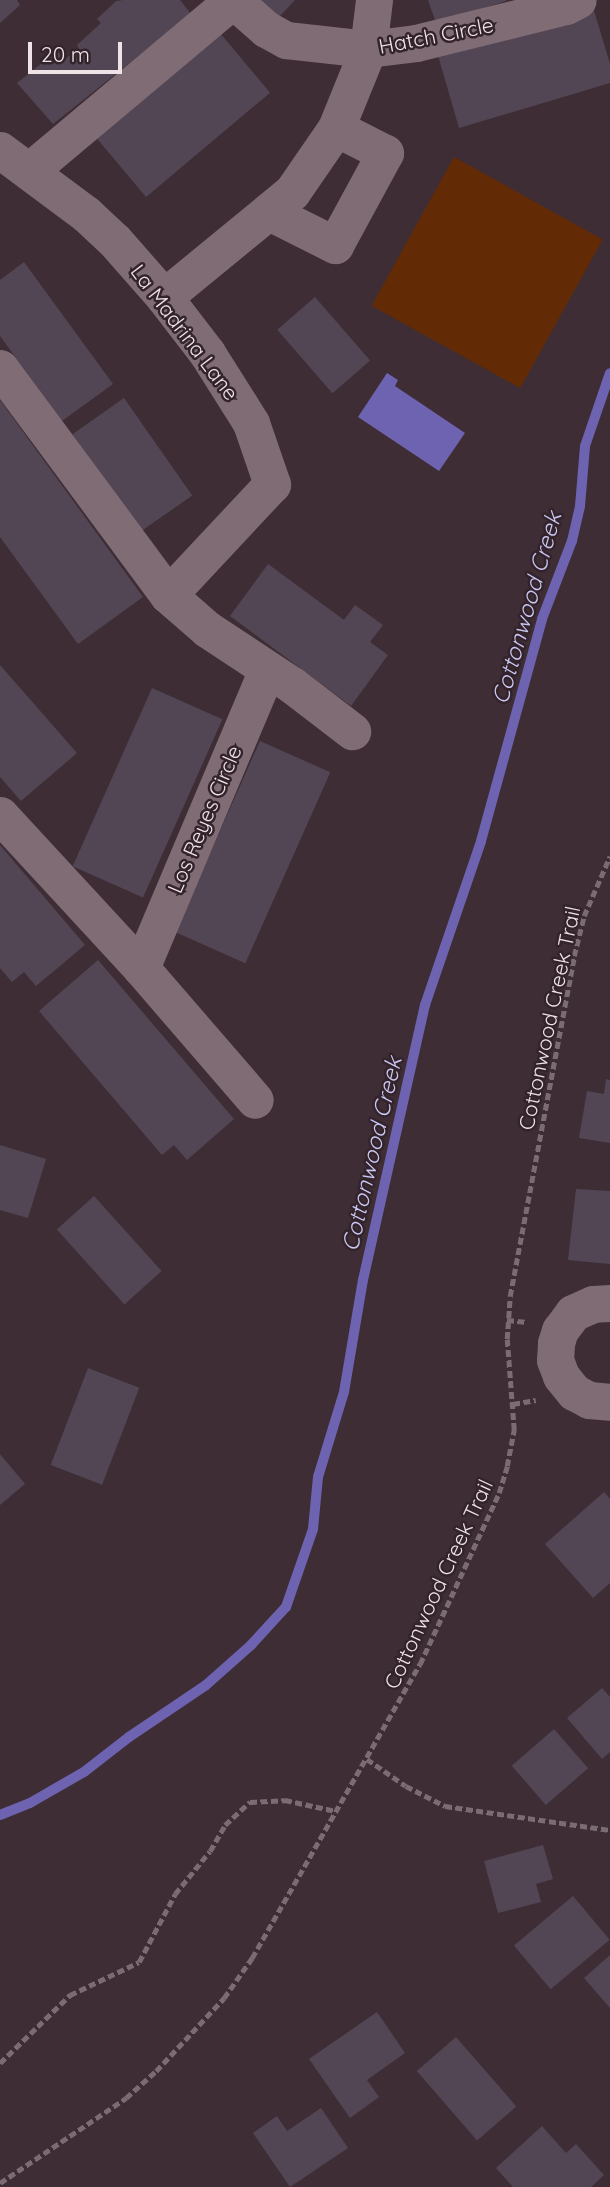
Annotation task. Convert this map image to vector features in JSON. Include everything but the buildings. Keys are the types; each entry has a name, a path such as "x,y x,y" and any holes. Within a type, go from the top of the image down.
{"street":[{"name":"Hatch Circle","path":"10,163 233,0 266,29 286,40 368,49 416,43 566,6 579,0"},
{"path":"164,297 292,192 336,128 368,49 374,0"},
{"path":"269,212 335,245 385,153 336,128"},
{"name":"La Madrina Lane","path":"10,163 114,240 164,297 207,353 251,423 272,484 168,595"},
{"path":"0,368 168,595 207,629 352,731"},
{"name":"Los Reyes Circle","path":"141,968 267,670"},
{"path":"0,815 141,968 255,1100"},
{"path":"610,1303 593,1304 573,1313 556,1343 555,1360 561,1376 574,1392 589,1400 610,1402"}],"path":[{"name":"Cottonwood Creek Trail","path":"0,2183 126,2098 188,2038 224,1998 252,1958 421,1664 499,1493 507,1466 514,1423 507,1339 510,1296 574,956 584,916 610,856"},
{"path":"367,1759 406,1786 445,1806 610,1830"},
{"path":"0,2063 70,1995 139,1962 175,1894 210,1851 225,1825 250,1802 285,1800 336,1811"}],"shaded area":[{"path":"454,157 603,239 520,388 372,306"},
{"path":"387,373 398,380 395,386 465,433 439,471 358,417"}],"waterway":[{"name":"Cottonwood Creek","path":"0,1815 30,1803 84,1772 129,1737 206,1685 251,1645 286,1607 313,1529 318,1477 344,1392 363,1280 425,1005 481,841 542,619 572,541 580,506 585,446 610,373"}]}
